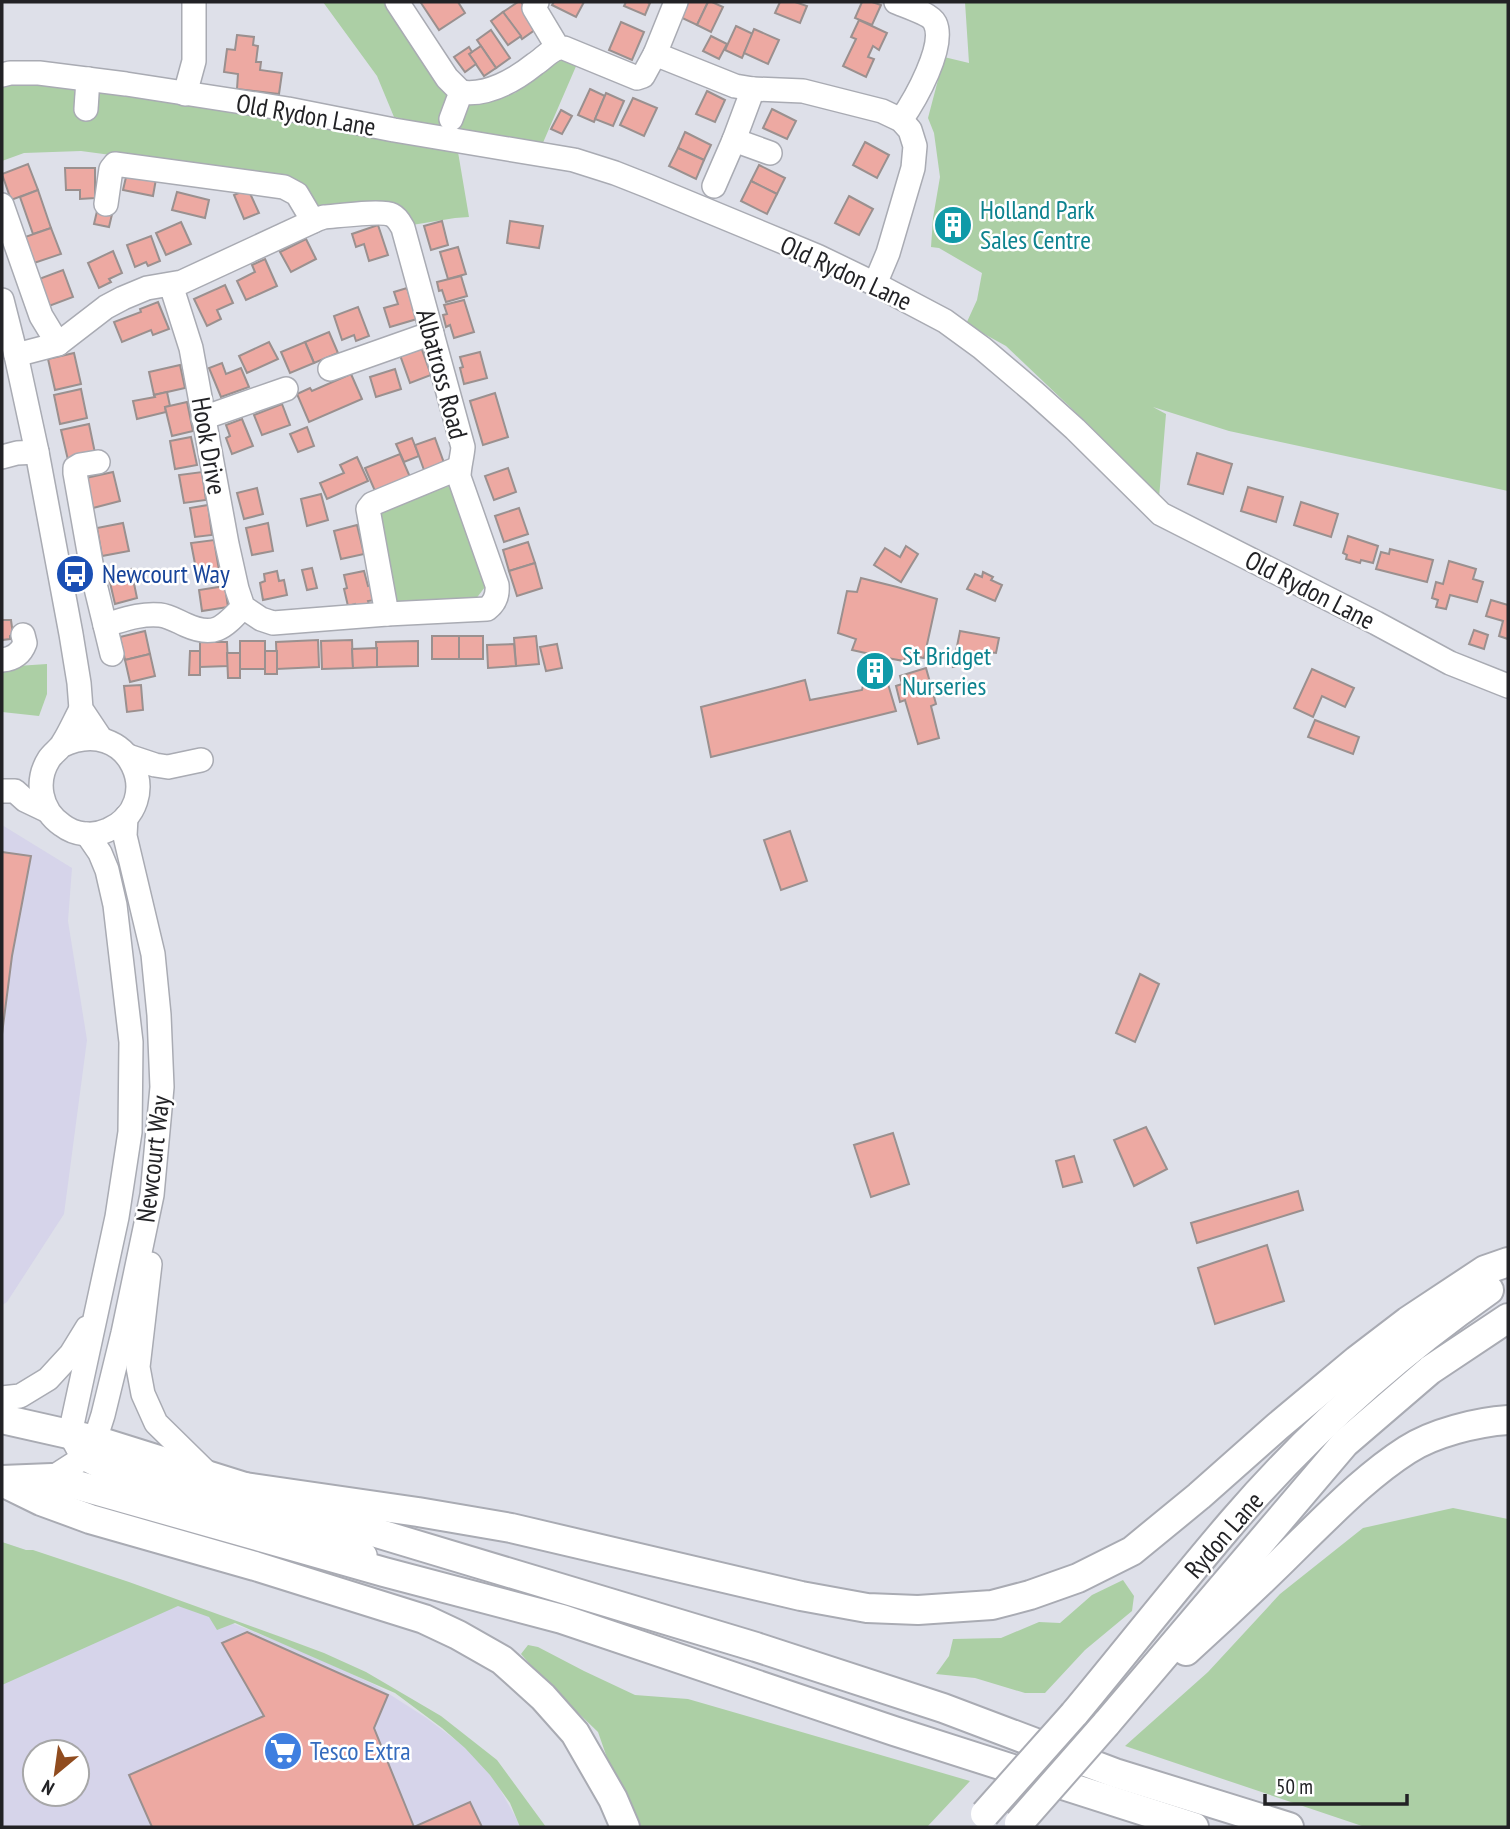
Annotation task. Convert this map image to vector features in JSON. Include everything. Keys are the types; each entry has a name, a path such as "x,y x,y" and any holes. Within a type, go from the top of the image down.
{"main road":[{"path":"245,1487 511,1528 778,1591 867,1608 918,1610 992,1605 1078,1578 1132,1551 1318,1393 1408,1321 1485,1270 1508,1262"},
{"name":"Rydon Lane","path":"979,1820 1074,1714 1234,1520 1318,1433 1365,1389 1447,1320 1508,1277"},
{"name":"Rydon Lane","path":"1018,1825 1345,1443 1430,1370 1508,1318"},
{"path":"2,1419 83,1444 210,1476 307,1512 781,1655 943,1708 1115,1773 1289,1827"},
{"path":"1106,1724 1240,1602 1361,1485 1408,1449 1441,1434 1508,1420"},
{"path":"2,1481 52,1478 562,1619 894,1731 1194,1827"},
{"path":"2,1481 41,1502 90,1519 281,1574 424,1619 458,1634 502,1660 543,1697 575,1733 613,1798 625,1827"}],"street":[{"path":"185,94 194,61 194,2"},
{"path":"397,2 447,78 461,92 474,94 516,77 558,48 564,48 637,78 643,76 677,2"},
{"path":"537,2 534,8 558,48"},
{"path":"896,2 934,10 935,23 936,49 920,89 901,120"},
{"path":"655,54 735,86 803,90 882,111 901,120 910,130 915,146 913,168 888,253 875,284"},
{"name":"Old Rydon Lane","path":"2,75 40,73 288,109 586,163 626,177 792,246 875,284 945,321 982,348 1075,429 1161,514 1450,663 1508,686"},
{"path":"79,78 86,109"},
{"path":"714,186 753,89"},
{"path":"452,119 461,92"},
{"path":"734,140 770,153"},
{"path":"106,204 111,170 115,164 284,187 297,194 313,221"},
{"path":"2,205 41,316 58,344"},
{"name":"Albatross Road","path":"16,355 58,344 106,307 123,298 147,288 181,282 324,217 386,214 398,219 403,228 463,447 459,477 498,592 487,609 387,614"},
{"name":"Hook Drive","path":"171,285 191,348 234,579 243,607"},
{"path":"2,300 37,452 71,634 81,709 101,739"},
{"path":"330,369 432,333"},
{"path":"203,418 286,389"},
{"path":"2,457 37,452"},
{"path":"98,462 80,465 75,468 75,473 94,580 113,654"},
{"path":"105,625 147,614 170,617 192,627 215,631 243,607 261,619 274,622 387,614 368,509 459,468"},
{"path":"2,660 10,659 23,649 23,635"},
{"path":"46,810 41,790 43,771 61,746 81,709"},
{"path":"43,771 28,777 8,791 46,810 63,827 87,834 102,833 115,827 132,809 138,789 136,771 128,756 116,745 101,739 88,738 61,746"},
{"path":"128,756 168,767 201,760"},
{"path":"138,789 168,767"},
{"name":"Newcourt Way","path":"83,1444 103,1415 119,1347 152,1195 162,1087 153,954 125,836 126,817"},
{"name":"Newcourt Way","path":"83,1444 98,1309 117,1217 130,1132 131,1042 115,905 107,870 100,853 87,834"},
{"path":"152,1195 150,1271 138,1367 143,1394 156,1423 210,1476"},
{"path":"2,1398 20,1396 48,1378 71,1354 98,1309"},
{"path":"52,1478 83,1444 105,1469 270,1519 470,1595"}],"shaded area":[{"path":"2,825 72,868 68,921 87,1040 64,1214 7,1302 2,1305"},
{"path":"2,1542 183,1604 305,1652 375,1685 425,1717 485,1762 521,1827 2,1827"}],"green space":[{"path":"323,2 390,2 450,95 444,129 394,117 377,76"},
{"path":"965,2 1508,2 1508,491 1229,431 1153,407 1166,414 1159,498 1089,425 1006,346 966,324 977,300 982,273 939,248 931,247 940,177 934,133 928,118 944,57 969,63"},
{"path":"563,58 577,64 542,145 459,133 467,103 515,93"},
{"path":"2,80 72,86 77,98 91,99 103,89 206,104 458,152 469,217 412,225 395,203 323,208 141,159 81,151 24,153 2,161"},
{"path":"449,486 485,587 472,604 390,606 373,515"},
{"path":"47,664 47,694 39,716 2,712 2,667"},
{"path":"1453,1508 1508,1519 1508,1827 1365,1827 1125,1746 1208,1672 1280,1594 1363,1528"},
{"path":"2,1542 129,1582 324,1653 366,1672 441,1716 497,1760 546,1827 520,1827 510,1803 490,1775 465,1748 395,1693 235,1623 217,1630 209,1617 178,1606 2,1685"},
{"path":"1123,1580 1134,1596 1132,1611 1085,1650 1045,1693 1025,1693 975,1678 936,1674 949,1656 953,1639 1001,1638 1039,1622 1060,1623 1092,1595"},
{"path":"528,1645 538,1647 635,1695 688,1699 970,1781 927,1827 635,1827 598,1732 521,1654"}],"building":[{"path":"422,2 458,2 465,13 439,30"},
{"path":"521,2 539,27 522,39 503,12"},
{"path":"554,2 584,2 576,17 552,5"},
{"path":"626,2 650,3 645,15 624,6"},
{"path":"684,2 708,2 697,25 678,16"},
{"path":"708,2 723,7 711,32 697,25"},
{"path":"780,2 795,2 807,6 800,23 775,13"},
{"path":"862,2 881,5 872,25 855,18"},
{"path":"503,12 521,36 508,45 491,21"},
{"path":"859,20 887,33 879,50 873,46 868,57 874,59 866,77 843,66 856,39 851,37"},
{"path":"621,22 644,32 632,60 609,50"},
{"path":"736,26 753,34 742,58 725,50"},
{"path":"754,29 779,40 768,64 744,53"},
{"path":"491,30 510,58 496,68 477,40"},
{"path":"237,35 254,37 253,45 258,46 256,62 261,62 260,70 282,73 279,94 237,89 238,74 224,72 227,49 235,50"},
{"path":"711,36 727,44 719,59 703,51"},
{"path":"481,46 496,68 484,76 469,54"},
{"path":"469,47 472,52 469,54 476,64 465,72 454,57"},
{"path":"590,89 605,96 594,122 578,115"},
{"path":"707,91 725,100 715,122 696,114"},
{"path":"606,93 624,101 613,126 595,119"},
{"path":"633,98 657,108 644,136 620,125"},
{"path":"772,109 796,121 787,139 763,128"},
{"path":"561,110 572,116 562,134 551,129"},
{"path":"685,132 711,145 704,160 678,148"},
{"path":"865,142 889,155 877,178 853,165"},
{"path":"678,148 704,160 696,179 669,166"},
{"path":"28,164 38,190 11,200 2,174"},
{"path":"759,165 785,178 777,194 751,181"},
{"path":"65,168 95,168 95,198 80,199 80,190 66,190"},
{"path":"127,173 156,179 153,196 123,190"},
{"path":"751,181 777,194 767,214 741,201"},
{"path":"248,189 259,213 244,219 234,195"},
{"path":"38,190 51,228 33,234 20,197"},
{"path":"177,192 209,200 205,218 172,210"},
{"path":"849,196 873,209 859,235 835,223"},
{"path":"98,207 113,210 109,227 94,224"},
{"name":"Holland Park Sales Centre","path":"949,207 968,237 957,244 938,214"},
{"path":"442,221 448,245 431,250 424,226"},
{"path":"510,221 543,226 539,248 507,243"},
{"path":"181,222 191,244 166,255 156,233"},
{"path":"378,225 388,255 369,261 364,244 356,247 352,234"},
{"path":"51,228 61,254 34,263 25,237"},
{"path":"151,236 160,261 148,266 146,262 135,267 127,245"},
{"path":"306,239 316,259 291,272 280,252"},
{"path":"458,247 466,274 448,279 440,252"},
{"path":"113,251 122,273 99,288 88,263"},
{"path":"265,259 277,286 246,300 237,281 255,272 252,265"},
{"path":"63,270 73,297 49,306 39,279"},
{"path":"461,276 467,296 446,302 437,282"},
{"path":"225,285 233,303 217,310 221,319 207,326 194,299"},
{"path":"407,288 417,319 390,327 384,308 398,304 394,292"},
{"path":"464,300 474,332 454,338 450,325 446,327 443,315 447,314 444,305"},
{"path":"158,302 169,329 153,335 151,330 122,342 114,322"},
{"path":"358,307 369,336 356,341 354,335 342,340 334,316"},
{"path":"329,332 338,353 314,363 305,342"},
{"path":"269,342 278,359 247,373 239,356"},
{"path":"305,342 314,363 290,373 281,352"},
{"path":"421,347 431,375 410,383 400,355"},
{"path":"480,352 487,378 464,384 460,357"},
{"path":"74,353 81,384 55,390 48,359"},
{"path":"222,363 226,374 241,368 249,387 221,397 209,368"},
{"path":"180,365 185,388 154,395 149,372"},
{"path":"395,369 401,389 376,397 370,377"},
{"path":"351,374 362,399 309,422 297,394 310,388 312,391"},
{"path":"81,389 87,418 60,424 54,395"},
{"path":"167,392 170,406 165,407 166,412 137,419 133,401"},
{"path":"495,393 508,437 483,445 470,401"},
{"path":"187,402 193,431 172,436 165,407"},
{"path":"282,404 290,425 262,435 254,415"},
{"path":"242,419 253,446 232,454 226,438 230,436 226,425"},
{"path":"89,424 95,453 68,460 61,430"},
{"path":"307,427 314,446 298,452 290,434"},
{"path":"191,437 197,465 175,469 170,441"},
{"path":"412,438 419,456 404,462 396,444"},
{"path":"435,438 444,463 424,470 415,445"},
{"path":"1197,453 1232,464 1223,494 1188,484"},
{"path":"400,454 410,477 375,491 365,468"},
{"path":"357,457 368,481 327,499 320,483 344,473 340,465"},
{"path":"508,468 516,492 494,500 485,476"},
{"path":"113,472 120,501 93,508 86,478"},
{"path":"202,472 206,500 184,503 179,475"},
{"path":"1248,487 1283,497 1276,522 1241,511"},
{"path":"257,488 263,514 244,519 237,493"},
{"path":"321,494 328,520 307,526 301,499"},
{"path":"1301,502 1338,514 1331,537 1294,525"},
{"path":"208,505 212,535 195,537 190,508"},
{"path":"519,508 528,534 504,542 495,516"},
{"path":"123,523 129,551 102,556 97,528"},
{"path":"268,523 273,551 252,555 246,528"},
{"path":"357,525 364,554 341,559 334,531"},
{"path":"1348,536 1378,546 1373,563 1346,559 1347,555 1343,553"},
{"path":"214,540 219,570 197,574 191,543"},
{"path":"528,542 535,563 509,571 503,550"},
{"path":"906,546 918,554 901,582 874,565 885,548 900,557"},
{"path":"1390,549 1433,560 1427,582 1376,569 1381,552 1389,554"},
{"path":"1449,561 1476,569 1473,579 1483,582 1477,602 1450,595 1446,609 1436,607 1438,600 1432,598 1436,582 1443,584"},
{"path":"535,563 542,588 517,596 509,571"},
{"path":"312,568 317,588 307,590 302,570"},
{"path":"131,569 137,598 115,604 108,574"},
{"path":"277,571 279,581 284,580 287,595 263,600 260,583 265,581 264,574"},
{"path":"364,571 375,600 356,607 355,604 348,606 344,575"},
{"path":"983,572 1002,585 995,601 967,589 975,574 982,577"},
{"name":"St Bridget Nurseries","path":"861,578 937,599 924,658 906,655 904,661 887,658 880,686 888,684 896,711 711,757 701,707 805,680 810,700 862,690 870,654 852,650 856,639 838,633 847,591 857,592"},
{"path":"225,586 228,607 202,611 199,590"},
{"path":"1491,600 1508,605 1508,639 1499,636 1503,621 1486,616"},
{"path":"2,620 11,620 13,635 10,639 2,640"},
{"path":"1474,630 1488,635 1484,649 1469,644"},
{"path":"145,631 150,654 125,660 120,637"},
{"path":"960,631 999,638 996,653 988,652 987,659 953,667"},
{"path":"432,636 459,636 459,659 432,659"},
{"path":"459,636 483,636 483,659 459,659"},
{"path":"536,636 539,664 516,666 514,638"},
{"path":"318,640 319,667 277,669 276,642"},
{"path":"352,640 353,668 322,669 321,641"},
{"path":"240,641 265,641 265,669 240,669"},
{"path":"418,641 418,666 377,667 376,642"},
{"path":"200,642 227,642 228,666 200,667"},
{"path":"514,644 516,666 488,668 487,645"},
{"path":"557,644 562,668 546,671 540,647"},
{"path":"377,648 377,667 353,668 352,649"},
{"path":"190,651 200,651 200,675 189,675"},
{"path":"265,651 277,651 277,674 265,674"},
{"path":"227,653 240,653 240,678 228,678"},
{"path":"150,654 155,676 130,682 125,660"},
{"path":"926,668 936,704 931,706 939,738 918,744 905,700 900,702 896,686 902,684 900,676"},
{"path":"1312,669 1354,688 1345,707 1322,696 1313,717 1294,708"},
{"path":"141,685 143,710 127,712 124,686"},
{"path":"1315,720 1359,737 1353,754 1308,737"},
{"path":"790,831 807,881 781,890 764,840"},
{"path":"2,852 31,856 12,956 2,1034"},
{"path":"1140,974 1159,984 1135,1042 1116,1033"},
{"path":"1146,1127 1167,1169 1134,1186 1114,1140"},
{"path":"893,1133 909,1184 871,1197 854,1145"},
{"path":"1074,1156 1082,1182 1063,1187 1056,1161"},
{"path":"1298,1191 1303,1210 1197,1243 1191,1223"},
{"path":"1267,1245 1284,1301 1215,1324 1198,1268"},
{"name":"Tesco Extra","path":"247,1632 388,1695 374,1728 414,1827 152,1827 129,1775 264,1716 222,1643"},
{"path":"470,1802 482,1827 414,1827"}],"place":[{"name":"Holland Park Sales Centre","path":"953,225"},
{"name":"Newcourt Way","path":"75,574"},
{"name":"St Bridget Nurseries","path":"875,671"},
{"name":"Tesco Extra","path":"283,1751"}]}
